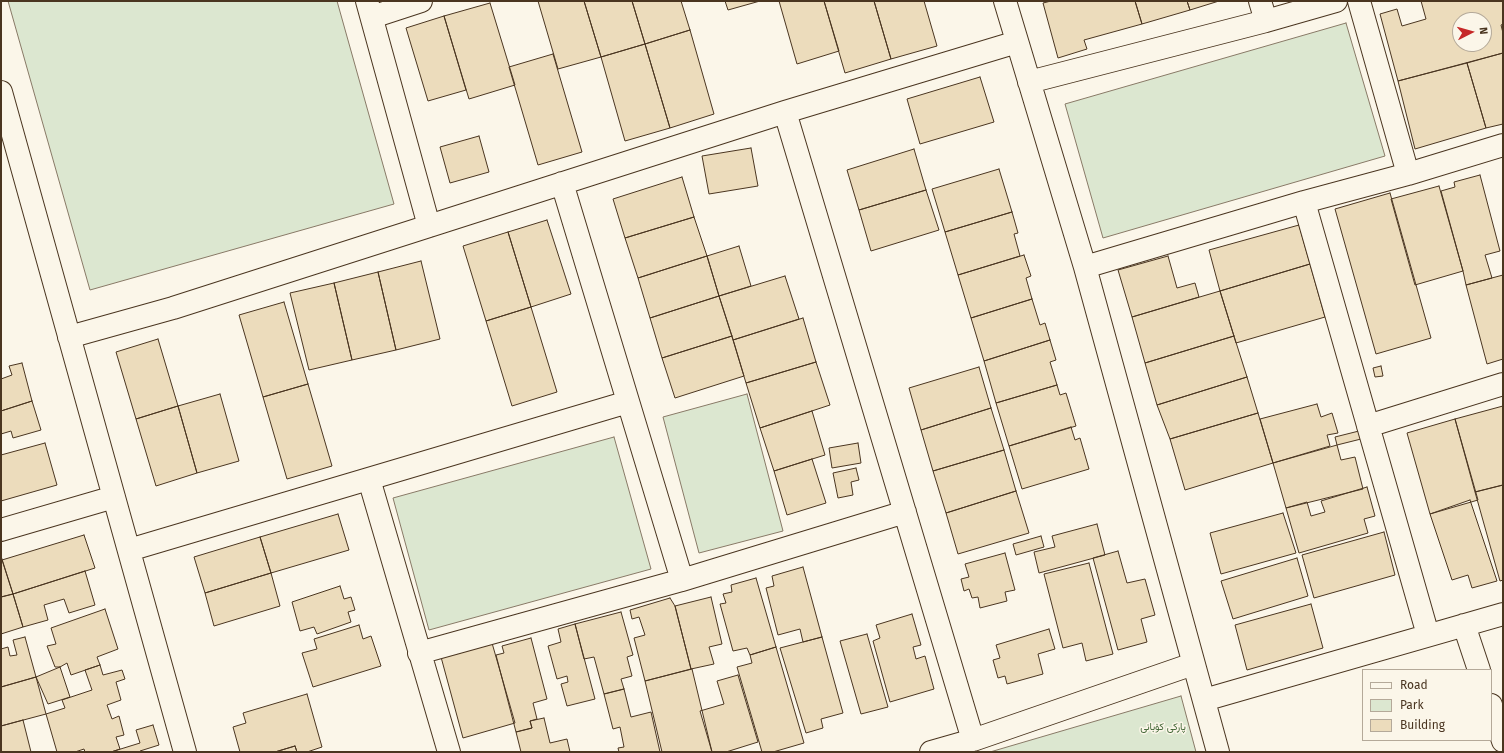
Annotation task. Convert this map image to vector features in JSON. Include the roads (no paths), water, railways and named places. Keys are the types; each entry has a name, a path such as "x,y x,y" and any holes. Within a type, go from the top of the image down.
{"street":[{"path":"421,1 370,9 429,226"},
{"path":"1005,1 1085,267 1218,752"},
{"path":"1029,82 1263,11 1336,1"},
{"path":"1359,1 1408,174"},
{"path":"69,337 173,308 784,112 1017,42"},
{"path":"1,92 9,151 69,337 185,752"},
{"path":"784,112 973,740"},
{"path":"1085,267 1304,202 1408,174 1503,145"},
{"path":"562,183 682,580"},
{"path":"1304,202 1428,635"},
{"path":"1368,426 1503,384"},
{"path":"129,550 628,402"},
{"path":"369,479 449,752"},
{"path":"1,530 114,497"},
{"path":"419,653 682,580 905,512"},
{"path":"1204,700 1503,614"},
{"path":"1464,625 1479,669"},
{"path":"931,752 973,740 1193,664"},
{"path":"1492,708 1503,741"}],"park label":[{"name":"پارکی کۆبانی","path":"1163,727"}]}
